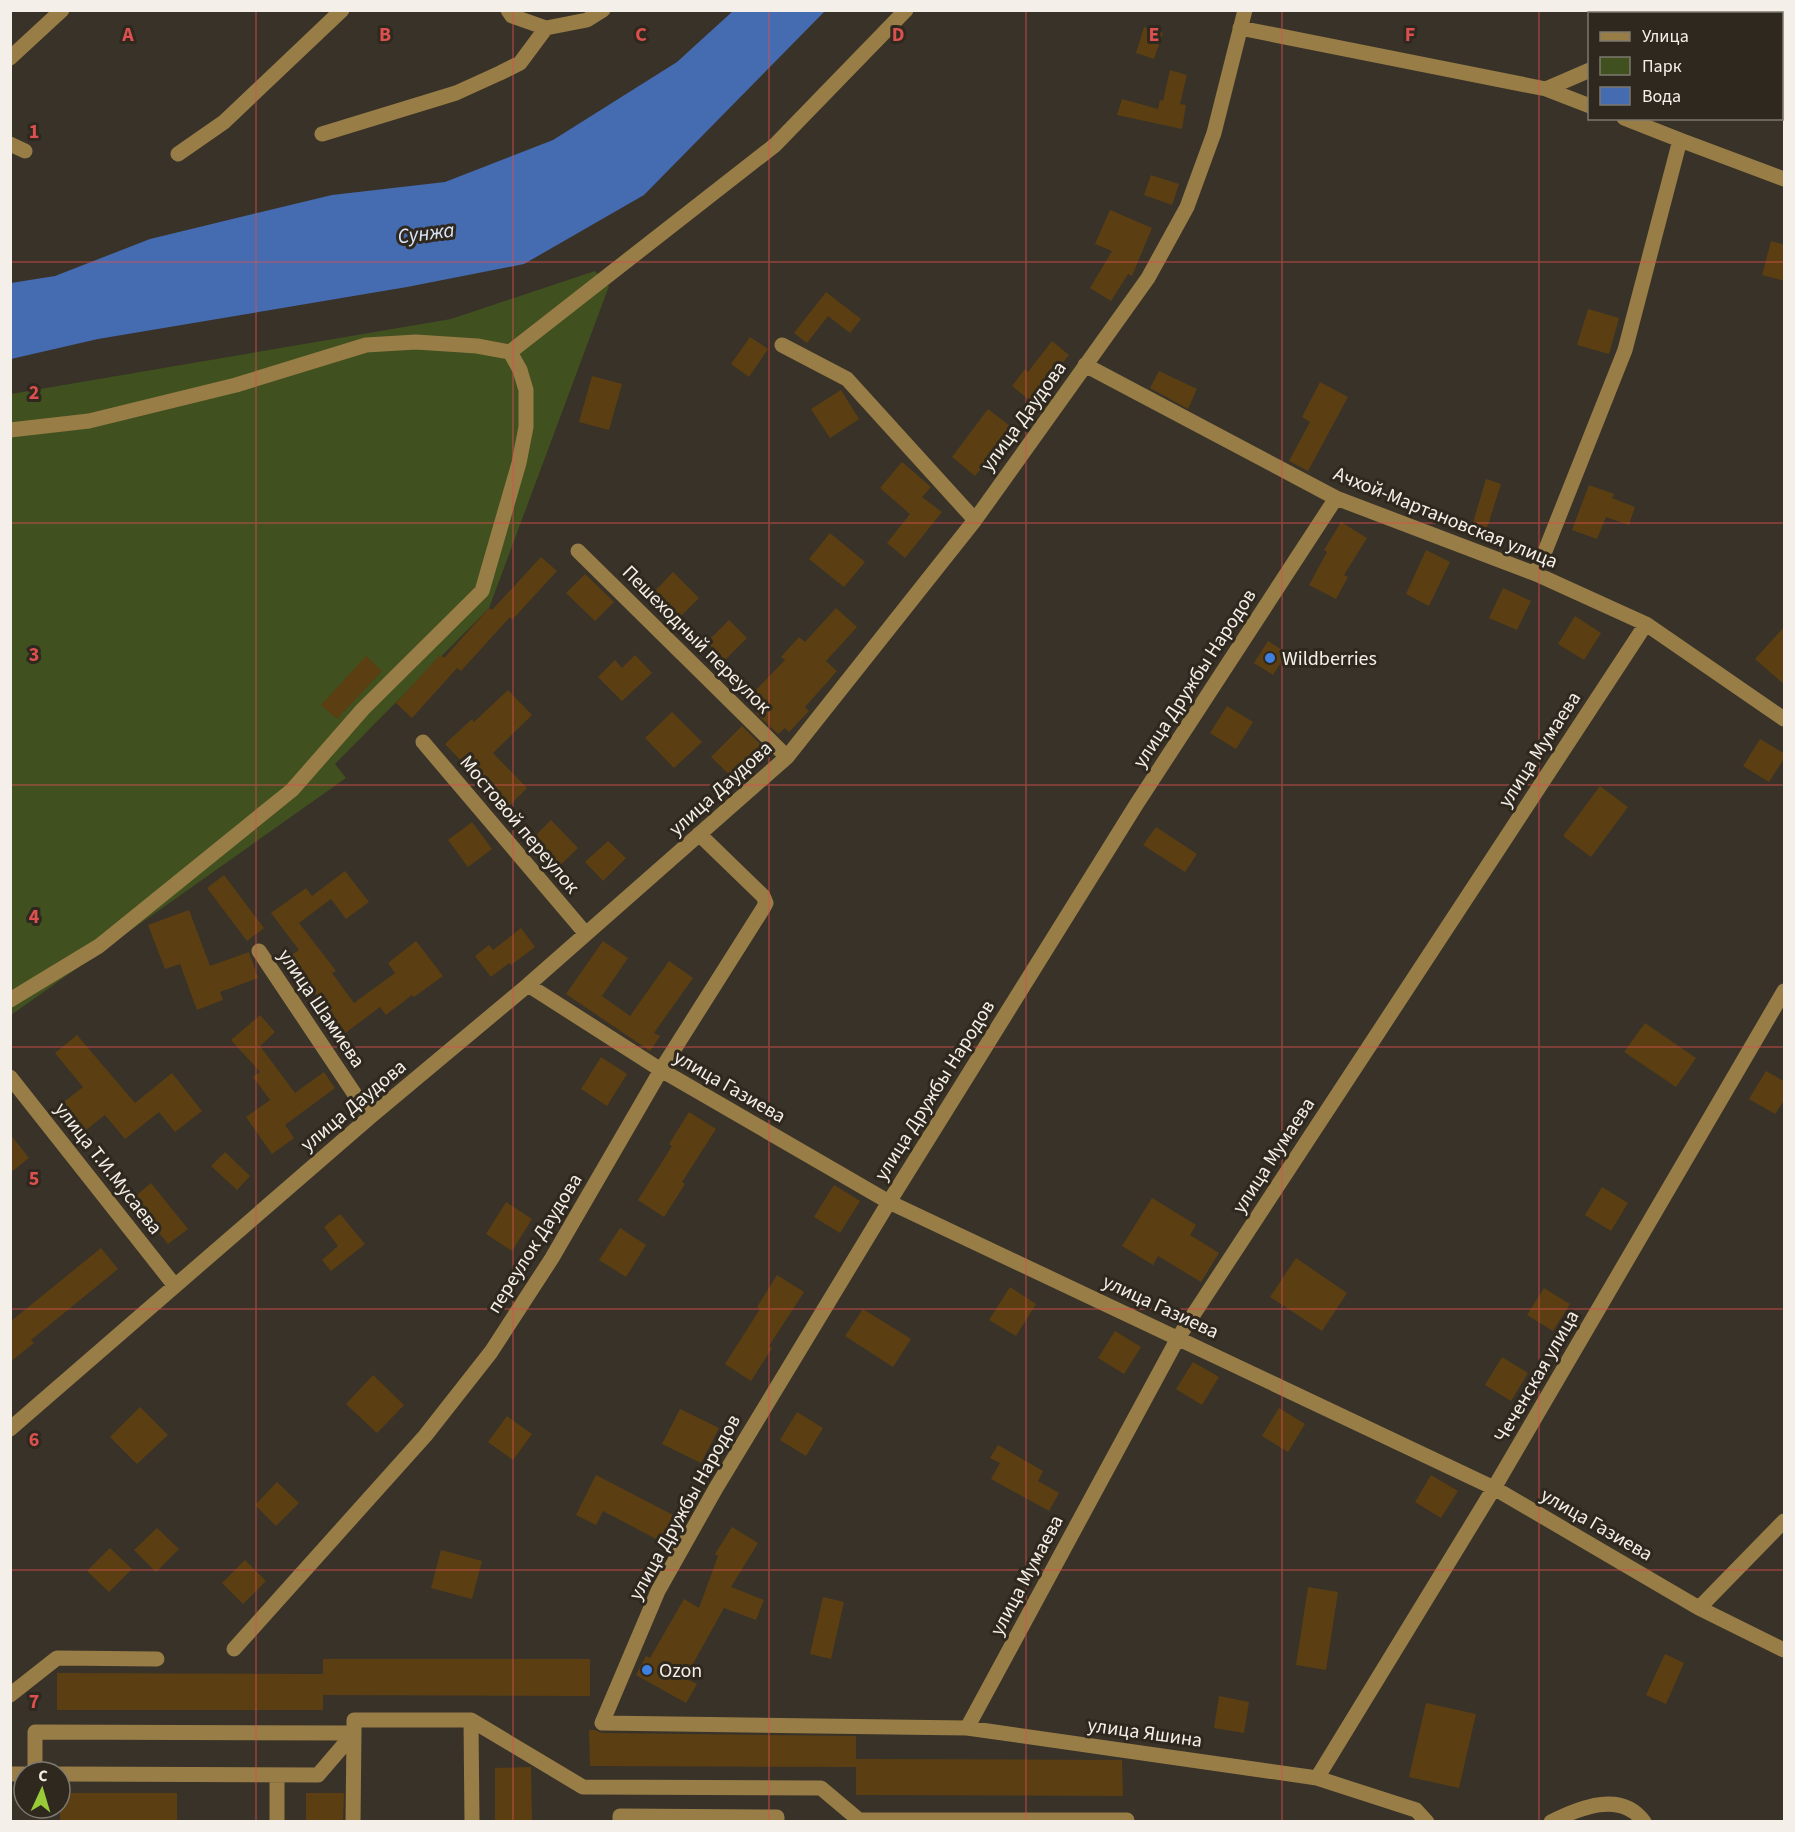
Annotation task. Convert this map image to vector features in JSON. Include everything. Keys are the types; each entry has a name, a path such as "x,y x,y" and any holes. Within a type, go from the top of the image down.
{"street":[{"path":"10,58 62,10"},
{"path":"178,154 224,122 342,10"},
{"path":"508,10 512,16 546,28 587,20 603,10"},
{"path":"10,430 89,421 236,385 366,345 416,342 477,346 510,352 775,145 906,10"},
{"name":"улица Даудова","path":"10,1430 370,1117 528,985 787,757 975,520 1148,278 1187,207 1214,133 1245,10"},
{"path":"322,134 456,93 500,73 520,63 546,28"},
{"path":"1240,28 1546,89 1588,104"},
{"path":"1546,89 1588,71"},
{"path":"1629,120 1785,179"},
{"path":"1536,574 1625,350 1680,140"},
{"path":"10,144 25,151"},
{"path":"782,345 847,379 975,520"},
{"path":"10,1000 99,946 292,790 363,709 482,591 519,463 526,427 526,390 520,369 510,352"},
{"name":"Ачхой-Мартановская улица","path":"1085,365 1336,498 1536,574 1646,624 1785,719"},
{"name":"улица Дружбы Народов","path":"602,1723 658,1591 716,1488 889,1202 1136,806 1336,498"},
{"name":"Пешеходный переулок","path":"578,551 787,757"},
{"name":"улица Мумаева","path":"967,1728 1178,1338 1646,624"},
{"name":"Мостовой переулок","path":"423,742 586,934"},
{"name":"переулок Даудова","path":"234,1650 425,1436 491,1352 552,1258 661,1070 766,903 763,896 699,834"},
{"name":"улица Шамиева","path":"260,951 370,1117"},
{"name":"улица Газиева","path":"528,985 661,1070 889,1202 1494,1488 1699,1608 1785,1650"},
{"name":"Чеченская улица","path":"1317,1778 1494,1488 1785,991"},
{"name":"улица Т.И.Мусаева","path":"10,1077 175,1286"},
{"path":"1699,1608 1785,1521"},
{"path":"10,1695 57,1658 158,1659"},
{"path":"353,1821 354,1720 471,1720 583,1787 821,1788 859,1820 1127,1820"},
{"path":"471,1720 472,1821"},
{"name":"улица Яшина","path":"602,1723 967,1728 1317,1778 1416,1810 1427,1821"},
{"path":"35,1760 35,1732 354,1733"},
{"path":"72,1774 318,1775 354,1733"},
{"path":"277,1775 277,1821"},
{"path":"1551,1821 1576,1810 1610,1803 1628,1808 1644,1821"},
{"path":"620,1821 620,1816 777,1817 777,1821"}],"green space":[{"path":"595,271 609,286 489,608 335,764 346,778 11,1015 11,394 451,319"}],"water":[{"name":"Сунжа","path":"733,11 825,11 644,195 524,264 407,287 98,339 11,359 11,283 55,276 150,239 332,195 445,182 553,140 677,62"}],"building":[{"path":"1144,27 1163,33 1154,59 1136,53"},
{"path":"1170,70 1187,75 1180,104 1186,105 1182,129 1117,115 1122,99 1158,109 1160,100 1163,101"},
{"path":"1151,175 1179,184 1172,205 1144,195"},
{"path":"1110,210 1152,228 1132,276 1128,274 1111,301 1090,288 1112,251 1095,244"},
{"path":"1771,241 1785,245 1785,281 1762,275"},
{"path":"826,292 861,319 850,333 828,316 807,343 794,333"},
{"path":"1588,309 1619,318 1609,354 1577,345"},
{"path":"750,337 768,349 749,377 731,364"},
{"path":"1052,341 1069,355 1033,403 1012,386 1025,369 1028,372"},
{"path":"1159,371 1197,389 1188,409 1150,388"},
{"path":"592,376 622,384 609,430 579,422"},
{"path":"1320,382 1348,397 1308,471 1289,461 1310,422 1302,417"},
{"path":"841,390 859,419 830,438 811,409"},
{"path":"988,409 1010,426 975,476 952,457"},
{"path":"902,462 931,487 922,497 942,512 905,558 887,543 910,514 880,488"},
{"path":"1486,479 1501,484 1486,531 1472,526"},
{"path":"1589,485 1614,494 1612,498 1635,507 1629,525 1606,517 1597,539 1572,530"},
{"path":"1341,522 1367,538 1344,575 1348,577 1336,599 1309,585 1327,552 1324,550"},
{"path":"830,533 865,562 844,587 809,559"},
{"path":"1426,550 1450,562 1429,606 1406,594"},
{"path":"541,557 557,571 512,620 510,617 461,671 457,668 412,718 396,703 440,655 444,658 489,608 492,610"},
{"path":"673,572 699,598 677,620 651,595"},
{"path":"585,574 614,602 595,621 566,593"},
{"path":"1503,588 1531,601 1517,630 1489,618"},
{"path":"836,608 857,627 826,661 837,671 805,707 809,711 789,732 785,728 778,734 755,712 762,706 751,695 785,660 781,657 799,637 805,642"},
{"path":"1575,616 1601,633 1584,660 1558,644"},
{"path":"729,620 747,638 725,660 707,642"},
{"path":"1785,626 1785,685 1755,659"},
{"name":"Wildberries","path":"1268,641 1287,653 1273,675 1254,663"},
{"path":"635,655 652,673 622,701 598,677 615,660 622,668"},
{"path":"366,656 382,671 337,719 321,705"},
{"path":"508,690 532,715 493,753 527,788 509,806 471,766 468,768 445,744 472,719 474,722"},
{"path":"1227,706 1253,722 1236,749 1210,733"},
{"path":"672,712 702,742 674,768 645,738"},
{"path":"742,726 764,748 734,779 711,757"},
{"path":"1760,739 1785,754 1769,782 1743,766"},
{"path":"1600,786 1628,807 1591,857 1563,836"},
{"path":"551,820 578,848 552,873 525,846"},
{"path":"472,822 492,849 468,867 448,840"},
{"path":"1156,827 1197,854 1185,872 1143,845"},
{"path":"608,841 626,858 603,881 585,862"},
{"path":"345,871 369,902 346,919 331,899 299,923 336,971 332,973 354,1003 395,973 388,963 416,941 443,976 414,997 412,995 386,1015 380,1007 336,1040 317,1015 326,1009 287,958 299,950 271,913 306,888 312,896"},
{"path":"224,875 264,928 247,941 207,888"},
{"path":"189,910 210,966 249,952 258,978 220,992 223,1000 197,1010 180,964 165,969 148,925"},
{"path":"521,928 535,947 491,977 475,956 489,945 493,950"},
{"path":"603,941 628,958 602,996 630,1016 669,961 693,978 654,1033 660,1036 650,1051 566,994"},
{"path":"260,1015 275,1032 260,1046 295,1093 324,1072 335,1088 285,1125 294,1138 272,1154 246,1117 270,1100 253,1077 260,1072 231,1040"},
{"path":"1645,1023 1696,1058 1676,1087 1624,1052"},
{"path":"77,1035 135,1103 172,1073 202,1111 175,1132 159,1112 125,1139 105,1115 82,1133 60,1105 83,1087 55,1053"},
{"path":"601,1057 627,1074 607,1106 581,1089"},
{"path":"1766,1071 1785,1082 1785,1099 1775,1114 1749,1099"},
{"path":"689,1112 716,1129 682,1182 685,1184 664,1217 638,1200 672,1146 669,1144"},
{"path":"10,1134 29,1158 10,1173"},
{"path":"225,1152 250,1176 237,1190 211,1166"},
{"path":"151,1183 188,1229 168,1244 132,1199"},
{"path":"834,1185 860,1201 840,1233 814,1217"},
{"path":"1602,1187 1628,1203 1611,1231 1585,1215"},
{"path":"1152,1198 1196,1225 1190,1235 1219,1253 1201,1282 1158,1256 1153,1265 1122,1246"},
{"path":"506,1202 532,1219 512,1251 486,1234"},
{"path":"340,1214 365,1244 331,1271 322,1260 338,1246 324,1227"},
{"path":"620,1228 646,1245 626,1277 599,1260"},
{"path":"101,1248 118,1269 31,1340 34,1343 10,1362 10,1322"},
{"path":"1296,1258 1347,1293 1322,1331 1270,1297"},
{"path":"777,1275 804,1292 769,1346 772,1348 751,1381 725,1364 760,1309 757,1307"},
{"path":"1010,1287 1036,1304 1016,1336 989,1320"},
{"path":"1544,1288 1570,1304 1553,1331 1527,1315"},
{"path":"863,1309 911,1339 893,1367 845,1336"},
{"path":"1115,1331 1141,1347 1124,1374 1098,1358"},
{"path":"1502,1357 1528,1373 1511,1401 1485,1385"},
{"path":"1193,1362 1219,1377 1202,1405 1176,1389"},
{"path":"373,1375 404,1405 377,1433 346,1404"},
{"path":"140,1407 168,1435 137,1464 110,1437"},
{"path":"1279,1408 1305,1424 1288,1452 1262,1436"},
{"path":"680,1409 719,1428 701,1463 662,1444"},
{"path":"797,1412 823,1428 806,1456 780,1440"},
{"path":"507,1416 532,1434 513,1460 488,1442"},
{"path":"998,1445 1043,1471 1038,1481 1059,1493 1049,1511 991,1479 1000,1463 990,1458"},
{"path":"596,1475 673,1515 660,1541 603,1511 596,1525 576,1515"},
{"path":"1431,1475 1458,1491 1441,1518 1415,1502"},
{"path":"277,1482 299,1503 276,1526 255,1505"},
{"path":"732,1527 758,1543 731,1587 764,1600 756,1620 724,1608 685,1678 697,1684 686,1703 636,1675 646,1656 650,1658 684,1599 699,1608 718,1556 715,1554"},
{"path":"157,1528 179,1549 156,1572 134,1550"},
{"path":"110,1548 132,1569 109,1592 87,1571"},
{"path":"441,1550 482,1561 472,1599 431,1588"},
{"path":"245,1560 266,1581 243,1604 222,1583"},
{"path":"1308,1587 1338,1592 1326,1670 1296,1665"},
{"path":"823,1597 844,1602 831,1659 810,1654"},
{"path":"1665,1654 1684,1663 1666,1704 1646,1695"},
{"path":"323,1659 590,1659 590,1696 323,1695 323,1710 57,1710 57,1673 323,1674"},
{"path":"1219,1696 1249,1702 1244,1733 1214,1728"},
{"path":"1426,1703 1476,1714 1459,1788 1409,1777"},
{"path":"589,1730 602,1733 856,1736 856,1759 1122,1760 1123,1796 856,1795 856,1767 590,1766"},
{"path":"531,1767 532,1821 495,1821 495,1768"},
{"path":"72,1793 177,1793 177,1821 60,1821 72,1820"},
{"path":"306,1793 344,1793 343,1821 306,1821"}],"place":[{"name":"Wildberries","path":"1270,658"},
{"name":"Ozon","path":"647,1670"}]}
